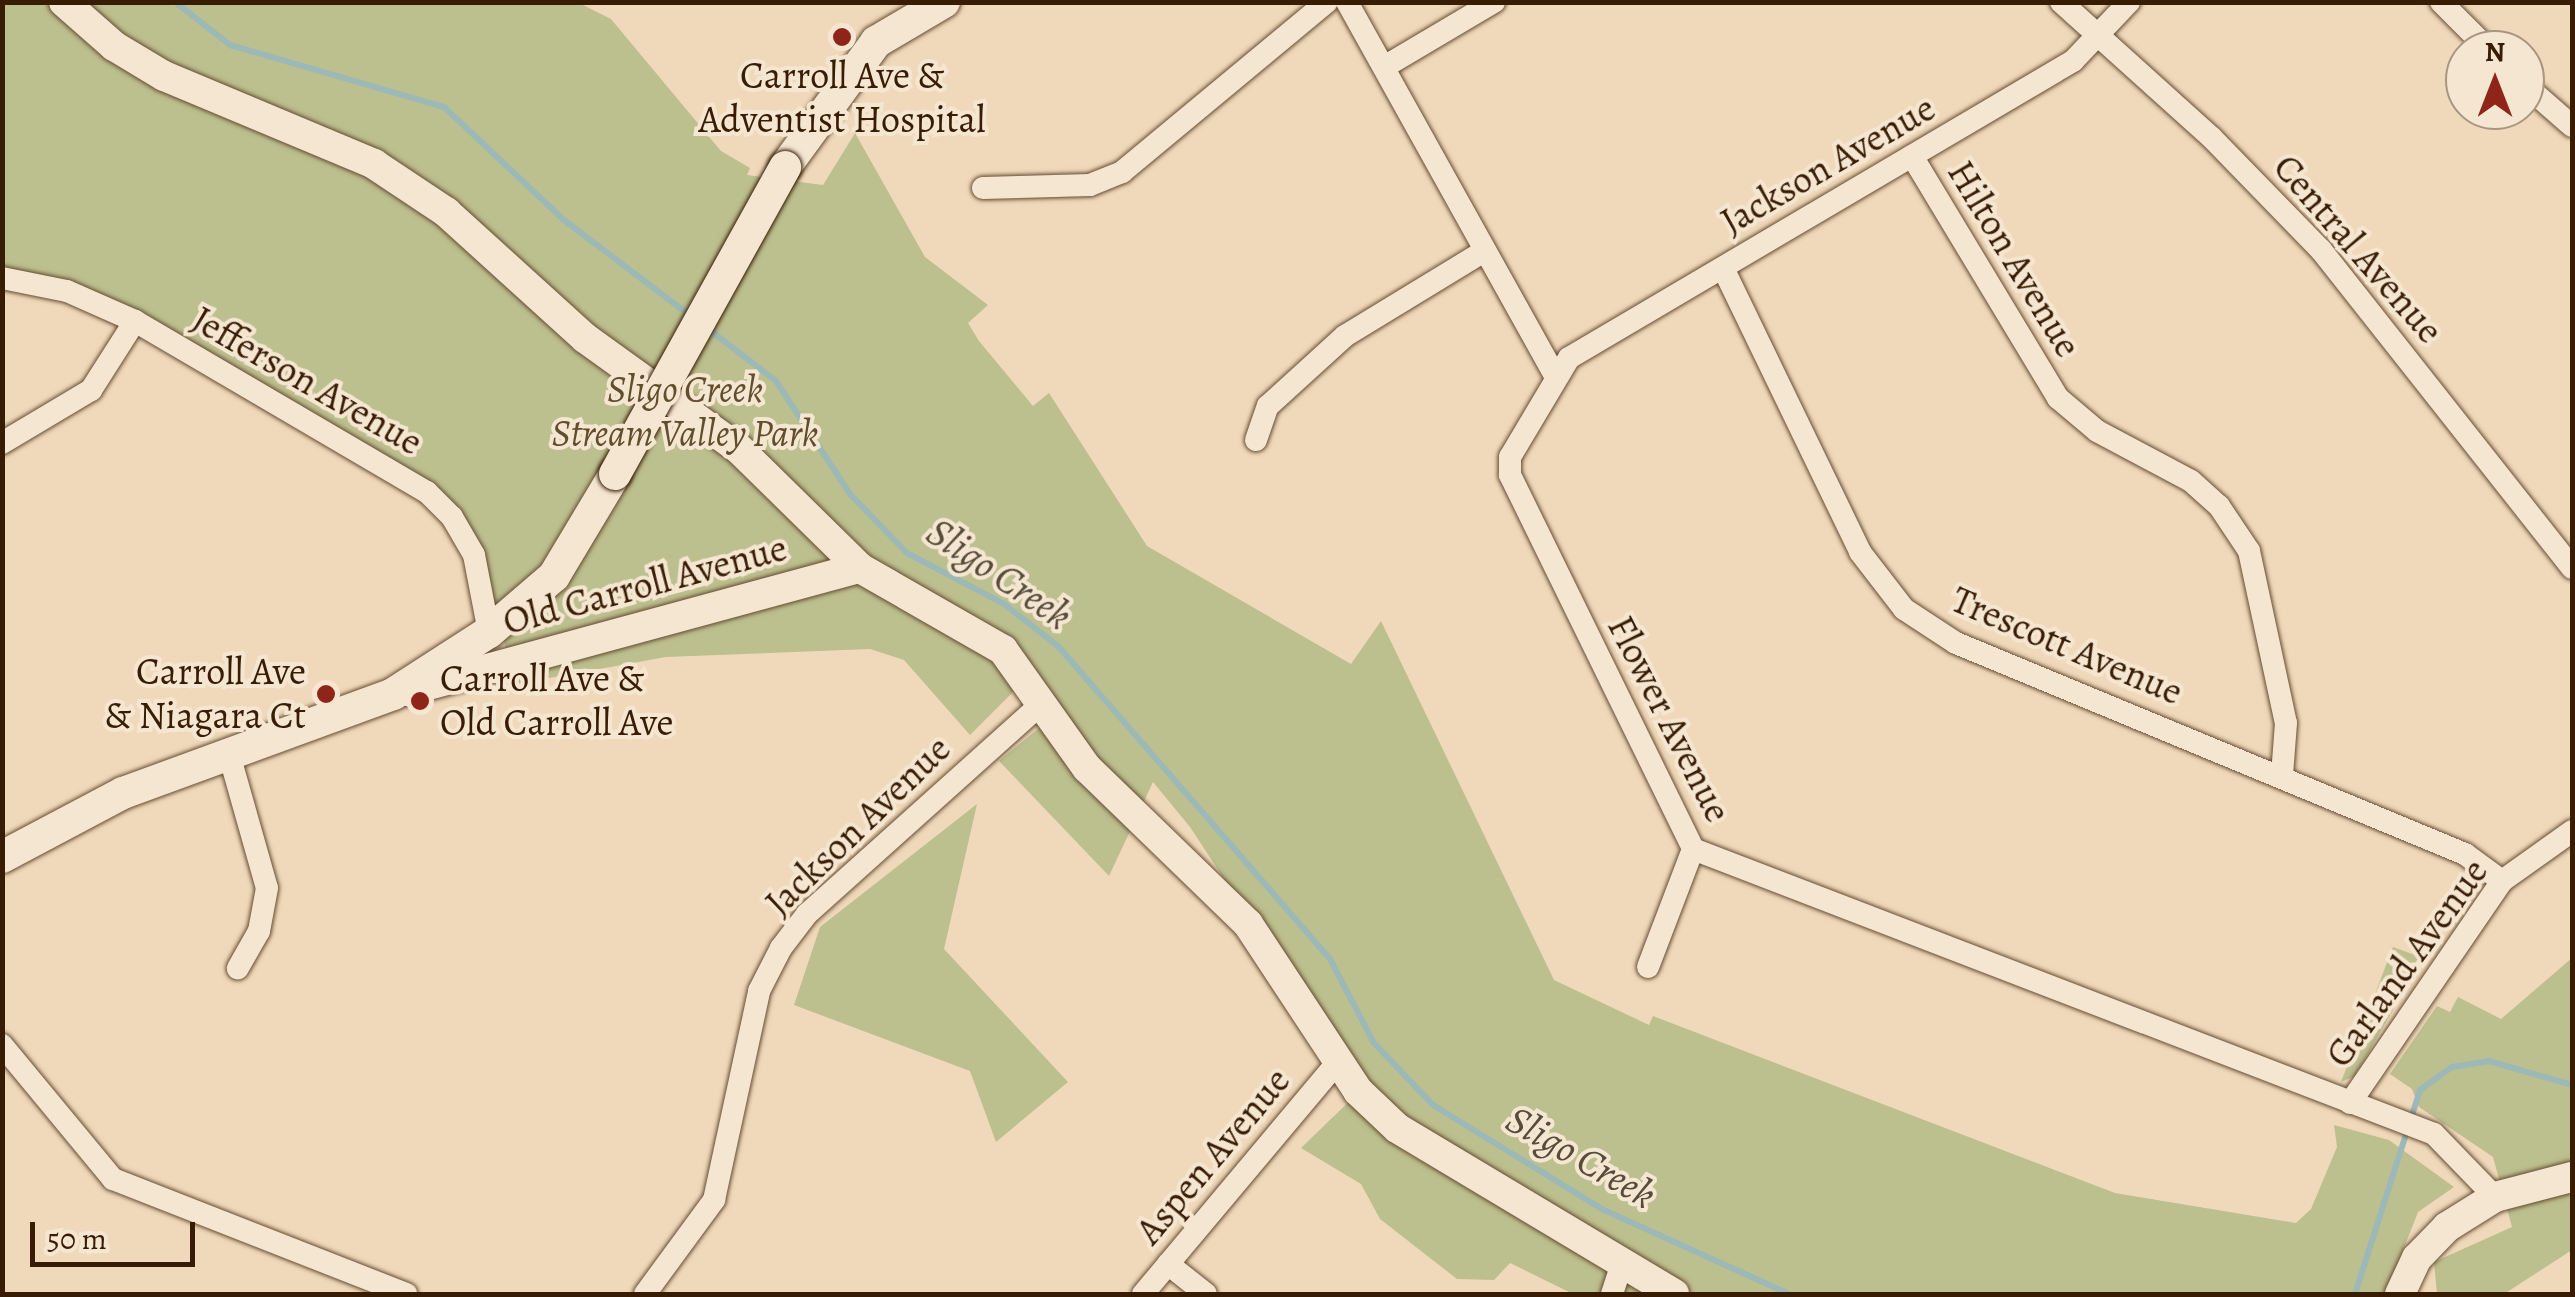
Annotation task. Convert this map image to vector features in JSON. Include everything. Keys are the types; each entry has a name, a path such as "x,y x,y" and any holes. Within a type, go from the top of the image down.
{"main road":[{"path":"2,857 124,794 393,694 489,632 554,576 786,167 876,42 944,2"}],"street":[{"path":"64,2 114,46 164,76 374,164 446,212 585,338 739,449 860,568 1003,650 1087,768 1248,924 1338,1063 1397,1128 1617,1281 1674,1294"},
{"path":"983,188 1090,185 1122,172 1327,2"},
{"path":"1347,2 1556,378"},
{"path":"1384,67 1494,2"},
{"name":"Central Avenue","path":"2061,2 2212,138 2321,250 2572,568"},
{"name":"Jackson Avenue","path":"1556,378 1569,358 2073,62 2129,2"},
{"path":"2441,2 2469,30"},
{"path":"2545,103 2572,126"},
{"name":"Hilton Avenue","path":"1912,156 2058,398 2097,431 2191,481 2219,506 2250,550 2286,723 2282,775"},
{"path":"1256,440 1268,406 1344,336 1484,251"},
{"name":"Trescott Avenue","path":"1723,268 1860,552 1904,609 1956,642 2465,854 2502,881"},
{"name":"Jefferson Avenue","path":"2,278 67,291 136,321 427,492 452,516 474,554 489,632"},
{"path":"2,443 90,390 136,321"},
{"name":"Flower Avenue","path":"1556,378 1510,458 1510,475 1693,849 2434,1134 2495,1197"},
{"name":"Old Carroll Avenue","path":"393,694 860,568"},
{"name":"Jackson Avenue","path":"646,1294 714,1200 760,991 781,948 807,914 1042,702"},
{"path":"229,754 267,888 259,931 238,968"},
{"name":"Garland Avenue","path":"2350,1102 2502,881 2572,831"},
{"path":"1648,967 1693,849"},
{"path":"2,1045 114,1179 406,1294"},
{"name":"Aspen Avenue","path":"1143,1294 1338,1063"},
{"path":"2400,1294 2416,1258 2447,1228 2495,1197 2572,1177"},
{"path":"1168,1264 1206,1294"}],"green space":[{"name":"Sligo Creek Stream Valley Park","path":"2,3 579,3 611,19 721,151 750,168 747,175 823,185 855,133 925,257 988,305 968,323 979,341 1033,406 1049,393 1147,546 1351,664 1381,621 1554,980 1649,1025 1653,1016 2115,1193 2296,1223 2311,1209 2337,1147 2334,1125 2389,1140 2454,1187 2418,1212 2386,1294 1573,1294 1510,1263 1494,1280 1457,1279 1380,1219 1361,1184 1301,1148 1362,1089 1190,827 1153,782 1109,876 999,761 1045,723 1014,691 970,735 904,660 870,649 666,657 516,684 475,539 432,494 81,288 3,276"},
{"path":"977,804 944,949 1068,1082 996,1142 970,1071 794,1005 820,927"},
{"path":"2393,947 2423,958 2355,1076 2341,1082"},
{"path":"2572,958 2572,1250 2504,1294 2437,1294 2434,1262 2512,1227 2493,1157 2419,1107 2412,1089 2390,1074 2437,1006 2450,1012 2458,997 2501,1019"}],"waterway":[{"name":"Sligo Creek","path":"175,2 230,45 444,107 564,220 693,318"},
{"name":"Sligo Creek","path":"707,328 776,381 850,494 907,553 1004,604 1058,646 1330,959 1374,1043 1433,1105 1604,1210 1789,1294"},
{"name":"Sligo Creek","path":"2355,1294 2420,1090 2452,1067 2489,1061 2572,1085"}],"place":[{"name":"Carroll Ave & Adventist Hospital","path":"842,37"},
{"name":"Carroll Ave & Niagara Ct","path":"326,694"},
{"name":"Carroll Ave & Old Carroll Ave","path":"420,701"}]}
